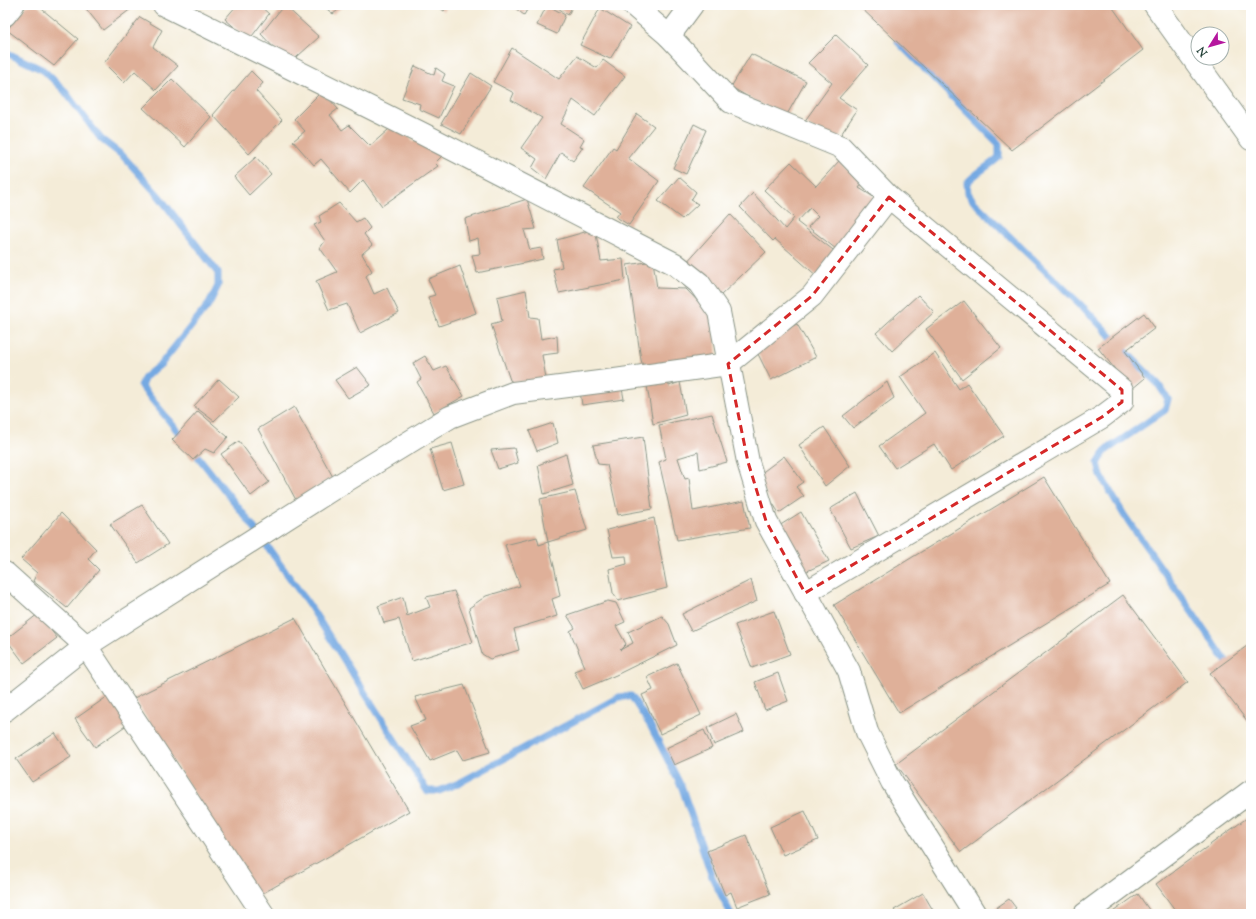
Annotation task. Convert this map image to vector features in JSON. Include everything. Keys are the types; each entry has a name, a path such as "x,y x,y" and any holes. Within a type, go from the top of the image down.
{"street":[{"path":"5,15 13,5"},
{"path":"164,5 423,134 675,264 699,283 719,312 748,462 766,521 848,671 867,732 892,782 975,914"},
{"path":"633,5 669,36 731,102 841,147 889,197 1122,390 1122,402 1102,417 805,593"},
{"path":"669,36 692,5"},
{"path":"1155,5 1251,139"},
{"path":"5,710 86,646 324,494 450,417 513,393 728,364 812,296 889,197"},
{"path":"5,573 86,646 263,914"},
{"path":"1085,914 1251,791"}],"highlighted area":[{"path":"889,197 1122,390 1122,402 1102,417 805,593 766,521 748,462 728,364 812,296"}],"building":[{"path":"27,5 37,5 78,39 54,66 7,30"},
{"path":"83,5 136,5 103,30"},
{"path":"237,5 259,5 269,14 249,40 225,19"},
{"path":"284,5 319,37 287,66 276,50 261,34"},
{"path":"322,5 337,5 342,7 333,14"},
{"path":"436,5 448,5 444,11"},
{"path":"511,5 530,5 524,15"},
{"path":"547,5 565,15 557,34 537,25"},
{"path":"554,5 573,5 568,15"},
{"path":"858,5 1111,5 1143,50 1012,150"},
{"path":"600,8 630,27 610,59 580,45"},
{"path":"140,17 162,30 153,47 178,66 156,90 135,71 124,83 104,63"},
{"path":"836,35 868,65 839,98 857,110 834,145 804,122 832,83 808,63"},
{"path":"512,48 559,79 577,56 597,68 603,60 625,76 595,116 573,100 561,124 584,139 580,146 583,147 573,161 561,152 546,179 532,168 537,159 521,148 542,118 511,100 514,93 493,82"},
{"path":"751,54 806,81 785,118 731,87"},
{"path":"415,66 434,75 436,68 445,74 442,81 454,86 439,118 419,109 420,104 402,98"},
{"path":"251,71 263,83 256,91 282,120 249,154 213,115"},
{"path":"471,73 491,86 461,134 441,124"},
{"path":"172,79 211,117 185,147 143,108"},
{"path":"322,91 338,109 330,115 342,130 349,125 370,146 398,121 413,142 423,134 442,156 435,163 438,166 382,206 363,180 350,193 321,159 314,165 293,141 305,131 294,119"},
{"path":"637,114 654,126 628,158 659,181 629,225 616,217 620,212 584,188 613,147 616,149"},
{"path":"694,124 706,130 686,174 673,168"},
{"path":"256,157 271,174 249,195 234,177"},
{"path":"839,161 864,181 859,188 877,199 836,249 808,227 818,216 810,208 797,222 837,253 818,277 775,239 773,241 740,207 753,193 785,229 794,218 764,190 791,162 816,186"},
{"path":"679,177 696,192 691,200 698,204 682,219 658,201"},
{"path":"527,199 536,229 524,230 530,250 541,248 543,259 477,273 472,255 480,254 478,238 469,241 465,219"},
{"path":"339,203 356,222 363,218 370,228 364,234 372,245 362,254 372,271 366,276 374,294 387,288 399,313 360,333 347,304 329,310 316,281 337,272 320,248 325,241 314,225 321,222 319,216"},
{"path":"730,214 766,252 719,297 685,264"},
{"path":"595,229 601,261 623,259 625,280 559,293 553,269 562,267 557,240"},
{"path":"653,261 657,288 686,289 715,319 717,361 644,369 641,360 627,265"},
{"path":"460,266 476,313 439,326 428,297 435,295 428,279"},
{"path":"526,290 530,317 538,318 541,339 557,336 558,353 542,355 546,378 514,383 510,380 491,324 502,321 497,297"},
{"path":"918,295 934,312 892,351 876,333"},
{"path":"964,301 1001,348 962,379 926,329"},
{"path":"1144,313 1155,328 1125,351 1145,378 1132,389 1098,348"},
{"path":"797,324 816,357 771,380 753,344"},
{"path":"935,353 959,389 967,383 1004,436 951,470 934,444 895,468 879,446 925,413 900,377"},
{"path":"425,356 434,371 446,366 464,396 434,413 417,382 421,379 413,363"},
{"path":"357,367 371,385 348,398 335,380"},
{"path":"667,376 669,386 680,382 686,415 653,424 646,379"},
{"path":"219,379 239,397 214,421 194,406"},
{"path":"887,382 894,398 853,428 843,416"},
{"path":"621,383 624,399 582,405 580,391"},
{"path":"294,407 333,477 296,500 258,429"},
{"path":"198,411 228,437 214,453 205,449 193,460 172,440"},
{"path":"712,414 727,462 700,469 698,452 678,458 685,479 689,478 693,511 744,501 750,528 677,540 659,462 666,459 659,425"},
{"path":"553,423 558,443 537,451 529,431"},
{"path":"824,427 850,466 825,486 799,445"},
{"path":"643,437 652,509 618,515 607,465 598,464 593,445"},
{"path":"239,441 269,482 251,496 221,454"},
{"path":"452,443 464,484 443,490 430,449"},
{"path":"514,448 518,463 498,469 491,450"},
{"path":"566,454 573,485 544,494 538,465"},
{"path":"784,456 803,482 796,487 804,496 779,513 756,477"},
{"path":"1044,477 1110,584 899,713 834,605"},
{"path":"575,491 587,530 548,542 540,499"},
{"path":"857,493 879,536 851,548 830,509"},
{"path":"142,505 168,544 138,563 110,524"},
{"path":"801,512 829,561 805,572 779,526"},
{"path":"61,513 96,549 88,559 99,570 67,608 33,581 37,573 21,559"},
{"path":"654,518 667,588 618,601 613,593 609,569 627,564 626,556 613,557 607,530"},
{"path":"537,537 539,545 548,542 560,596 552,599 557,616 514,629 519,650 490,659 482,654 469,608 486,596 520,586 505,545"},
{"path":"751,580 757,601 691,631 682,614"},
{"path":"454,591 473,642 412,661 399,619 384,623 378,606 403,597 407,616 430,607 426,597"},
{"path":"1123,595 1188,682 961,852 896,764"},
{"path":"608,601 616,603 625,622 616,626 626,644 620,650 633,643 628,632 662,616 669,624 677,645 616,675 583,689 574,671 585,667 570,631 575,628 567,615"},
{"path":"774,611 790,654 752,668 735,625"},
{"path":"38,614 57,638 24,663 6,639"},
{"path":"295,618 409,811 258,896 134,698"},
{"path":"1251,643 1251,726 1210,673"},
{"path":"677,663 701,715 660,734 642,695 653,690 647,677"},
{"path":"778,673 788,701 765,710 755,682"},
{"path":"464,685 490,752 463,760 457,750 430,761 410,726 426,720 415,697"},
{"path":"111,694 131,722 95,747 75,719"},
{"path":"736,714 744,732 714,745 707,728"},
{"path":"704,730 712,748 674,765 666,748"},
{"path":"55,733 71,757 32,782 16,759"},
{"path":"805,811 818,840 783,855 770,827"},
{"path":"1251,815 1251,914 1178,914 1156,884"},
{"path":"746,835 770,894 737,907 731,892 725,895 707,851"},
{"path":"923,893 934,912 930,914 897,914 894,910"},
{"path":"1138,894 1152,914 1110,914"},
{"path":"1009,899 1016,908 1007,914 1000,914 996,908"}],"waterway":[{"path":"898,42 999,144 999,157 967,183 968,193 974,202 1084,308 1158,384 1168,399 1165,410 1105,451 1098,463 1101,476 1124,515 1231,668"},
{"path":"5,52 43,70 63,89 101,139 123,156 158,195 218,273 218,286 209,304 161,364 145,377 141,386 184,439"},
{"path":"192,449 249,521 310,606 427,791 439,791 459,783 619,697 631,696 650,725 682,788 712,877 731,914"}]}
